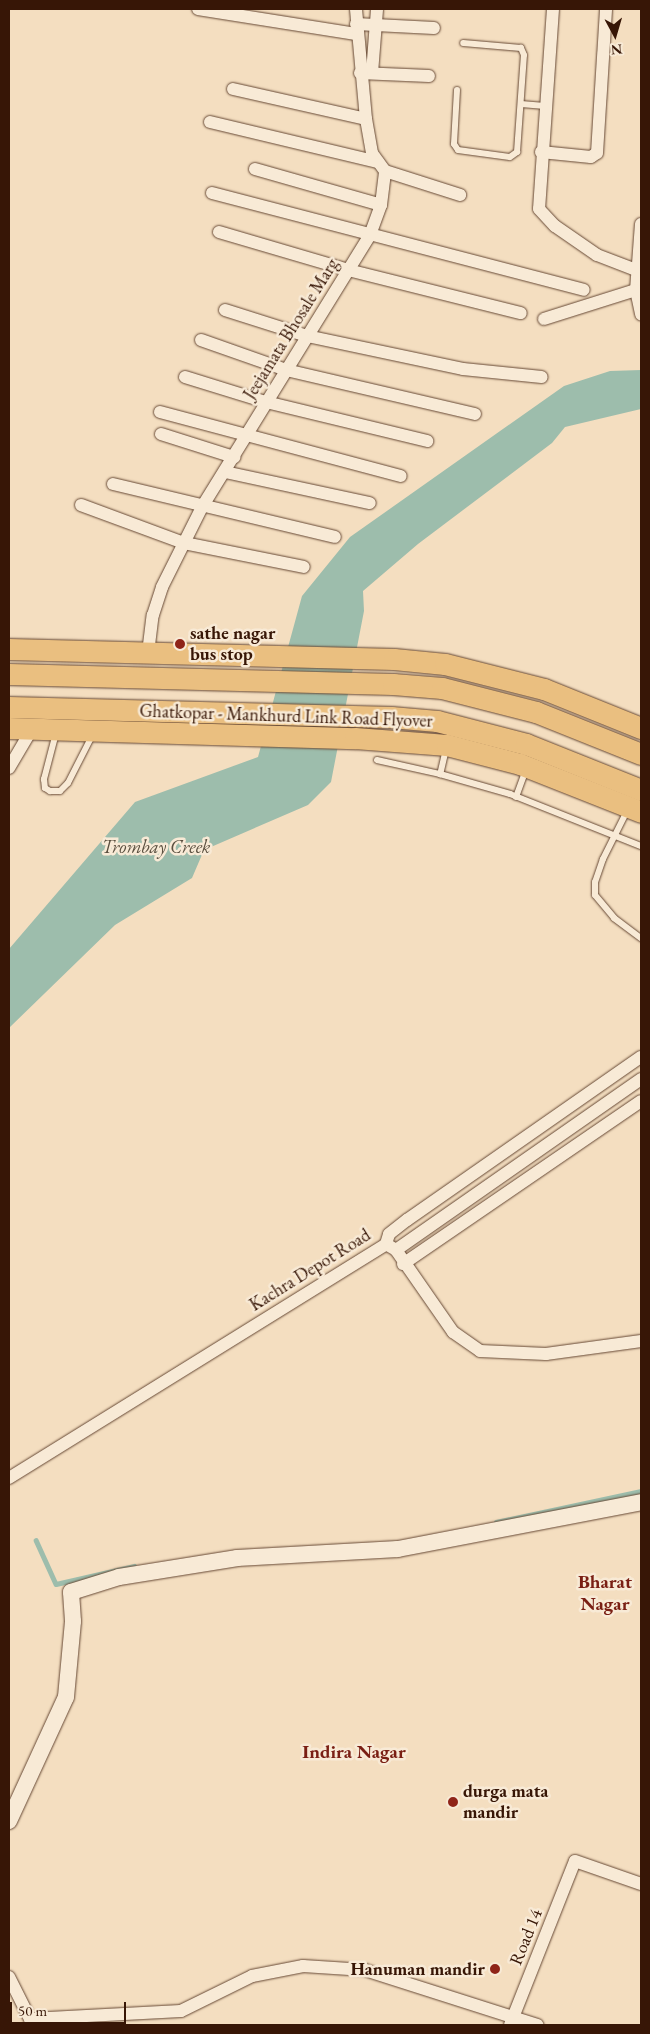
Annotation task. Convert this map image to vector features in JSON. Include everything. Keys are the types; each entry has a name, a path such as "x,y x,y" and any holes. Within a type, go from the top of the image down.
{"highway":[{"path":"9,649 394,659 445,664 494,674 544,689 641,728"},
{"name":"Ghatkopar - Mankhurd Link Road Flyover","path":"9,674 393,684 442,688 536,712 641,754"},
{"name":"Ghatkopar - Mankhurd Link Road Flyover","path":"9,707 391,717 437,721 526,744 641,790"},
{"path":"9,728 355,738 447,746 475,750 527,767 635,810"}],"street":[{"path":"198,9 356,29 376,24 434,28"},
{"name":"Jeejamata Bhosale Marg","path":"148,653 153,616 162,587 202,506 225,472 266,402 370,235 381,205 382,166 372,153 366,118 366,73 356,29 356,9"},
{"path":"377,9 376,24 366,73 429,76"},
{"path":"553,9 541,152 539,209 555,226 597,255 639,271"},
{"path":"541,152 591,157 597,153 606,9"},
{"path":"233,88 366,118"},
{"path":"210,122 382,166 460,195"},
{"path":"255,169 381,205"},
{"path":"212,193 584,290"},
{"path":"641,224 641,251 636,290 641,314"},
{"path":"219,232 348,270 522,313"},
{"path":"544,319 636,290"},
{"path":"225,310 307,336 463,369 542,377"},
{"path":"201,340 286,370 475,414"},
{"path":"185,377 266,402 426,441"},
{"path":"160,412 246,437 401,476"},
{"path":"160,434 234,457"},
{"path":"225,472 370,502"},
{"path":"113,484 335,537"},
{"path":"81,505 184,543 304,566"},
{"path":"9,768 32,729"},
{"name":"Kachra Depot Road","path":"9,1478 391,1247 389,1234 407,1220 641,1058"},
{"path":"641,1079 391,1247 453,1332 480,1351 546,1354 641,1341"},
{"path":"403,1264 641,1101"},
{"path":"9,1820 66,1697 73,1622 71,1592 119,1577 237,1558 398,1549 641,1502"},
{"name":"Road 14","path":"512,2021 575,1861 641,1884"},
{"path":"9,1977 30,2019 181,2011 252,1976 303,1966 364,1970 512,2021 537,2025"}],"lane":[{"path":"457,90 454,144 458,150 510,157 517,152 522,104 524,55 520,48 463,43"},
{"path":"522,104 545,106"},
{"path":"57,730 44,779 45,788 50,791 60,790 68,783 95,730"},
{"path":"440,774 447,746"},
{"path":"377,760 440,774 516,796 641,846"},
{"path":"516,796 527,767"},
{"path":"635,810 615,835 595,882 595,895 614,918 641,938"}],"water":[{"name":"Trombay Creek","path":"641,370 641,409 565,427 552,443 418,544 363,591 364,611 331,782 308,805 204,850 192,878 115,925 9,1028 9,949 135,802 258,757 302,596 350,537 564,386 610,371"}],"waterway":[{"path":"496,1522 641,1491"},
{"path":"36,1540 56,1584 134,1566"}],"place":[{"name":"sathe nagar bus stop","path":"180,644"},
{"name":"durga mata mandir","path":"453,1802"},
{"name":"Hanuman mandir","path":"495,1969"}],"district":[{"name":"Bharat Nagar","path":"605,1593"},
{"name":"Indira Nagar","path":"354,1752"}]}
